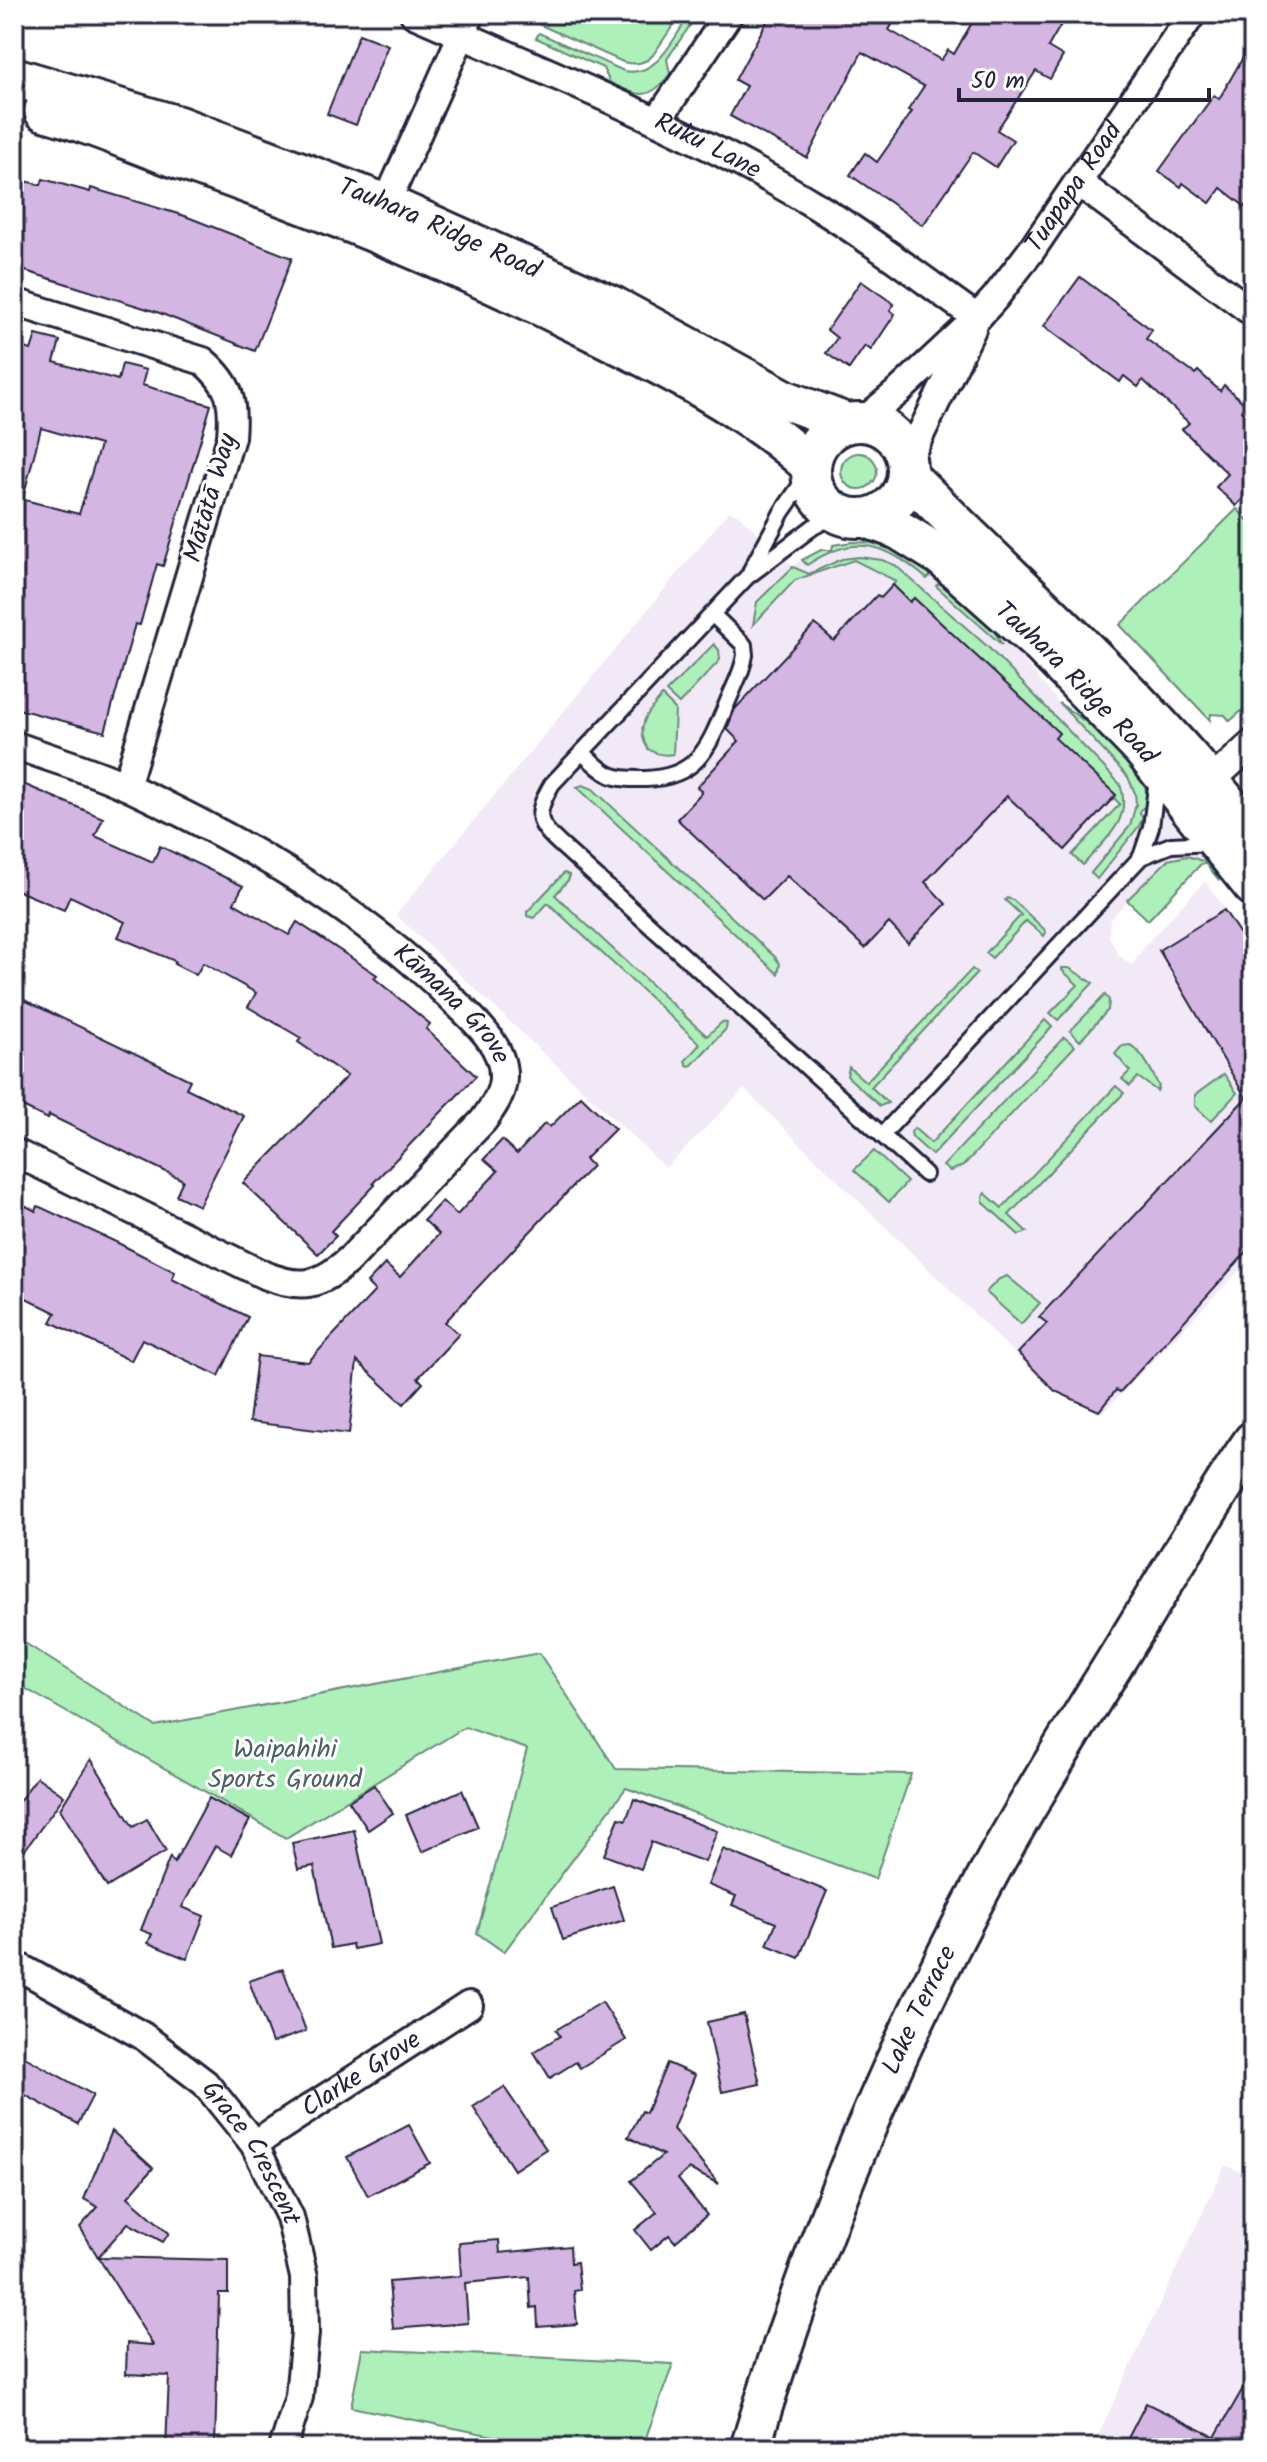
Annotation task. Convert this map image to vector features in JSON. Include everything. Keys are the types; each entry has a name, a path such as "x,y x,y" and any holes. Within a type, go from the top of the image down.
{"street":[{"name":"Ruku Lane","path":"414,14 467,24 817,206 977,318"},
{"path":"657,121 729,14"},
{"name":"Tuapapa Road","path":"855,422 884,406 977,318 1015,273 1192,14"},
{"path":"386,204 467,24"},
{"name":"Tauhara Ridge Road","path":"14,77 179,126 386,204 613,306 786,400 884,428 903,448 907,469 1092,653 1210,782 1237,840 1253,886"},
{"name":"Tauhara Ridge Road","path":"14,104 113,133 327,213 471,273 612,341 704,390 772,433 811,468 817,494 826,505 919,541 956,568 1041,645 1158,768 1237,840"},
{"path":"1078,182 1253,313"},
{"name":"Mātātā Way","path":"14,302 203,361 220,376 230,394 233,412 231,437 126,786"},
{"name":"Tuapapa Road","path":"907,469 977,318"},
{"path":"811,468 821,440 830,431 855,422"},
{"path":"852,516 879,515 898,499 907,469"},
{"path":"1210,782 1253,743"},
{"name":"Kāmana Grove","path":"14,745 126,786 304,881 338,903 416,964 474,1021 498,1055 503,1078 496,1102 483,1121 350,1259 330,1277 310,1284 288,1285 264,1275 14,1152"},
{"name":"Lake Terrace","path":"750,2448 808,2273 870,2117 992,1867 1069,1734 1203,1516 1253,1441"},
{"name":"Lake Terrace","path":"1153,1601 1253,1472"},
{"name":"Grace Crescent","path":"14,1964 143,2036 205,2083 254,2144 290,2217 304,2277 305,2333 299,2397 283,2448"},
{"name":"Clarke Grove","path":"254,2144 469,2005"}],"lane":[{"path":"747,577 782,512 811,468"},
{"path":"852,516 813,527 747,577 552,784 540,809 540,822 544,830 925,1174"},
{"path":"582,752 608,776 641,779 674,776 699,757 712,738 745,655 744,645 712,614"},
{"path":"1141,857 1155,806 1158,768"},
{"path":"882,1135 1141,857 1158,848 1180,843 1237,840"}],"shaded area":[{"path":"729,511 737,514 793,566 816,551 827,552 832,550 833,545 843,543 873,542 904,548 985,614 1059,703 1112,741 1142,777 1146,790 1209,863 1194,857 1175,857 1157,868 1110,920 1109,937 1119,956 1132,965 1147,943 1205,881 1253,948 1253,1256 1103,1413 1053,1391 744,1089 666,1168 396,915"},
{"path":"1225,2165 1253,2178 1253,2448 1092,2448"}],"green space":[{"path":"516,14 681,14 653,55 635,63 623,62"},
{"path":"690,14 698,14 667,59 670,74 656,89 643,94 610,83 603,68 536,38 539,33 624,71 636,72 656,62 664,54"},
{"path":"859,453 872,458 877,471 872,484 859,489 846,484 841,471 846,458"},
{"path":"1237,509 1253,526 1253,701 1230,721 1225,715 1211,714 1210,720 1120,625"},
{"path":"884,543 936,570 927,579 898,557 870,546 840,548 807,565 802,560 821,550 832,550 833,545"},
{"path":"859,557 895,565 988,647 1120,784 1123,809 1120,819 1108,838 1083,865 1072,855 1120,804 1114,798 1116,795 1063,749 914,599 910,602 893,585 896,581 854,560 795,580 753,625 757,602 793,567 809,574 842,559"},
{"path":"945,577 985,614 1002,645 936,586"},
{"path":"714,644 719,650 720,660 679,704 666,692"},
{"path":"662,696 675,709 673,754 666,755 648,749 642,734 644,720"},
{"path":"1059,703 1118,748 1138,770 1145,784 1146,806 1140,810 1143,817 1139,826 1097,879 1091,873 1130,826 1136,804 1135,793 1128,777"},
{"path":"583,785 593,789 775,957 780,964 778,974 577,787"},
{"path":"1187,856 1212,864 1212,869 1224,875 1219,880 1206,864 1201,864 1148,920 1127,900 1168,860"},
{"path":"564,873 569,875 569,879 555,895 688,1019 707,1036 722,1022 727,1023 726,1029 692,1065 688,1066 685,1061 700,1044 548,903 534,918 527,916 527,912"},
{"path":"1005,900 1013,900 1046,933 1044,936 1026,921 992,958 986,953 1021,915"},
{"path":"1062,968 1069,968 1093,983 1058,1020 1050,1013 1078,985"},
{"path":"972,969 977,973 871,1087 888,1103 880,1106 847,1076 849,1067 866,1082"},
{"path":"1105,995 1109,1000 1108,1010 1080,1041 1070,1031"},
{"path":"1045,1020 1052,1027 932,1155 912,1137 914,1128 931,1143"},
{"path":"1064,1037 1075,1046 963,1166 950,1171 943,1166"},
{"path":"1130,1045 1147,1063 1159,1087 1157,1091 1138,1077 1130,1086 1122,1079 1130,1071 1115,1054 1122,1046"},
{"path":"1224,1074 1237,1093 1211,1121 1195,1106 1195,1095"},
{"path":"1116,1086 1124,1093 1009,1215 1027,1232 1019,1235 983,1202 983,1196 985,1193 1002,1208"},
{"path":"874,1151 907,1182 889,1202 854,1170"},
{"path":"1007,1276 1040,1303 1021,1324 986,1292 999,1279"},
{"name":"Waipahihi Sports Ground","path":"14,1636 155,1726 539,1653 616,1769 911,1774 875,1879 626,1788 504,1952 477,1933 527,1749 465,1727 286,1838 14,1682"},
{"path":"362,2349 673,2364 642,2448 552,2448 351,2407"}],"building":[{"path":"771,14 898,14 889,30 941,60 948,50 954,54 977,14 1067,14 1048,47 1063,56 1050,79 1036,71 997,130 1013,140 996,167 973,152 923,225 850,175 865,153 877,162 912,112 908,110 924,86 862,52 807,158 730,116 746,86 735,80"},
{"path":"359,34 388,45 356,125 327,114"},
{"path":"1253,40 1253,213 1221,188 1210,203 1183,183 1181,187 1159,171 1214,95 1219,99"},
{"path":"43,179 90,192 91,188 185,216 292,258 255,351 157,312 19,269 23,256 14,253 14,206 21,180 41,185"},
{"path":"1080,277 1152,330 1146,339 1195,374 1198,371 1220,391 1224,385 1246,405 1241,411 1253,422 1253,500 1247,494 1236,506 1216,487 1228,474 1182,429 1189,423 1143,380 1138,387 1124,376 1120,382 1044,326"},
{"path":"861,281 894,304 890,310 895,314 871,350 865,346 849,369 826,353 837,338 827,330"},
{"path":"36,335 60,341 54,362 118,380 122,364 146,370 142,385 211,405 163,566 157,564 140,625 135,624 105,732 14,708 14,345 31,350","holes":["41,428 100,445 79,514 17,498 23,498"]},
{"path":"893,585 910,602 914,598 1059,733 1055,738 1116,795 1065,850 1007,796 925,882 946,904 908,943 889,923 865,948 787,876 763,900 677,819 702,792 697,787 739,741 727,729 735,709 815,624 834,641 877,595 881,598"},
{"path":"14,780 103,818 95,836 153,862 160,846 243,886 234,903 289,935 297,922 377,975 374,978 430,1024 426,1029 476,1076 373,1183 375,1185 331,1231 336,1236 318,1254 243,1183 347,1076 298,1042 301,1038 248,1007 256,993 203,963 196,975 174,964 175,961 118,937 125,922 70,896 64,910 14,889"},
{"path":"1224,910 1253,954 1253,1245 1120,1392 1116,1390 1099,1411 1055,1391 1018,1353 1047,1323 1039,1317 1246,1098 1159,950"},
{"path":"14,995 190,1080 186,1088 244,1116 199,1206 176,1195 183,1180 49,1115 48,1119 14,1103"},
{"path":"581,1096 615,1129 585,1159 592,1166 445,1322 459,1334 418,1378 423,1383 404,1404 357,1361 349,1434 249,1422 257,1356 308,1362 375,1291 367,1283 385,1264 400,1277 439,1234 424,1220 442,1201 457,1215 498,1171 484,1159 502,1140 517,1154 545,1123 550,1127"},
{"path":"14,1200 36,1211 38,1206 118,1243 175,1272 172,1279 248,1317 219,1376 142,1339 131,1361 51,1322 56,1313 14,1292"},
{"path":"91,1759 133,1827 147,1819 166,1851 107,1887 60,1809"},
{"path":"37,1777 64,1796 14,1865 14,1808"},
{"path":"374,1785 393,1813 368,1830 349,1801"},
{"path":"462,1790 478,1827 422,1852 406,1815"},
{"path":"209,1798 250,1820 231,1855 215,1846 182,1907 204,1916 187,1959 148,1943 152,1934 141,1930 170,1857 174,1863"},
{"path":"634,1799 717,1831 705,1862 651,1842 641,1869 604,1855 619,1818 626,1820"},
{"path":"354,1830 379,1944 353,1949 352,1944 331,1948 314,1866 298,1869 292,1843"},
{"path":"723,1849 827,1891 799,1958 767,1945 776,1923 732,1905 736,1896 708,1885"},
{"path":"613,1886 624,1920 563,1940 552,1907"},
{"path":"283,1969 306,2031 272,2043 249,1981"},
{"path":"602,2002 626,2040 580,2068 576,2062 550,2078 534,2052 560,2036 556,2030"},
{"path":"744,2014 760,2084 722,2092 707,2022"},
{"path":"14,2051 93,2095 78,2124 14,2089"},
{"path":"667,2063 695,2075 673,2129 719,2184 689,2169 678,2179 707,2215 675,2242 669,2235 651,2250 635,2230 657,2212 631,2181 663,2155 628,2137 642,2111 646,2113"},
{"path":"504,2087 546,2149 514,2170 473,2107"},
{"path":"409,2125 430,2163 368,2196 347,2157"},
{"path":"112,2131 153,2168 128,2197 169,2233 163,2242 128,2223 98,2257 80,2227 98,2207 84,2199"},
{"path":"499,2240 500,2253 570,2246 571,2263 577,2262 580,2290 574,2291 577,2324 538,2327 537,2307 531,2308 529,2277 465,2283 468,2323 393,2329 389,2282 461,2276 459,2243"},
{"path":"98,2257 228,2260 228,2293 219,2293 215,2448 166,2448 169,2376 126,2374 127,2343 153,2345"},
{"path":"1253,2371 1253,2448 1123,2448 1146,2403 1215,2437"}]}
